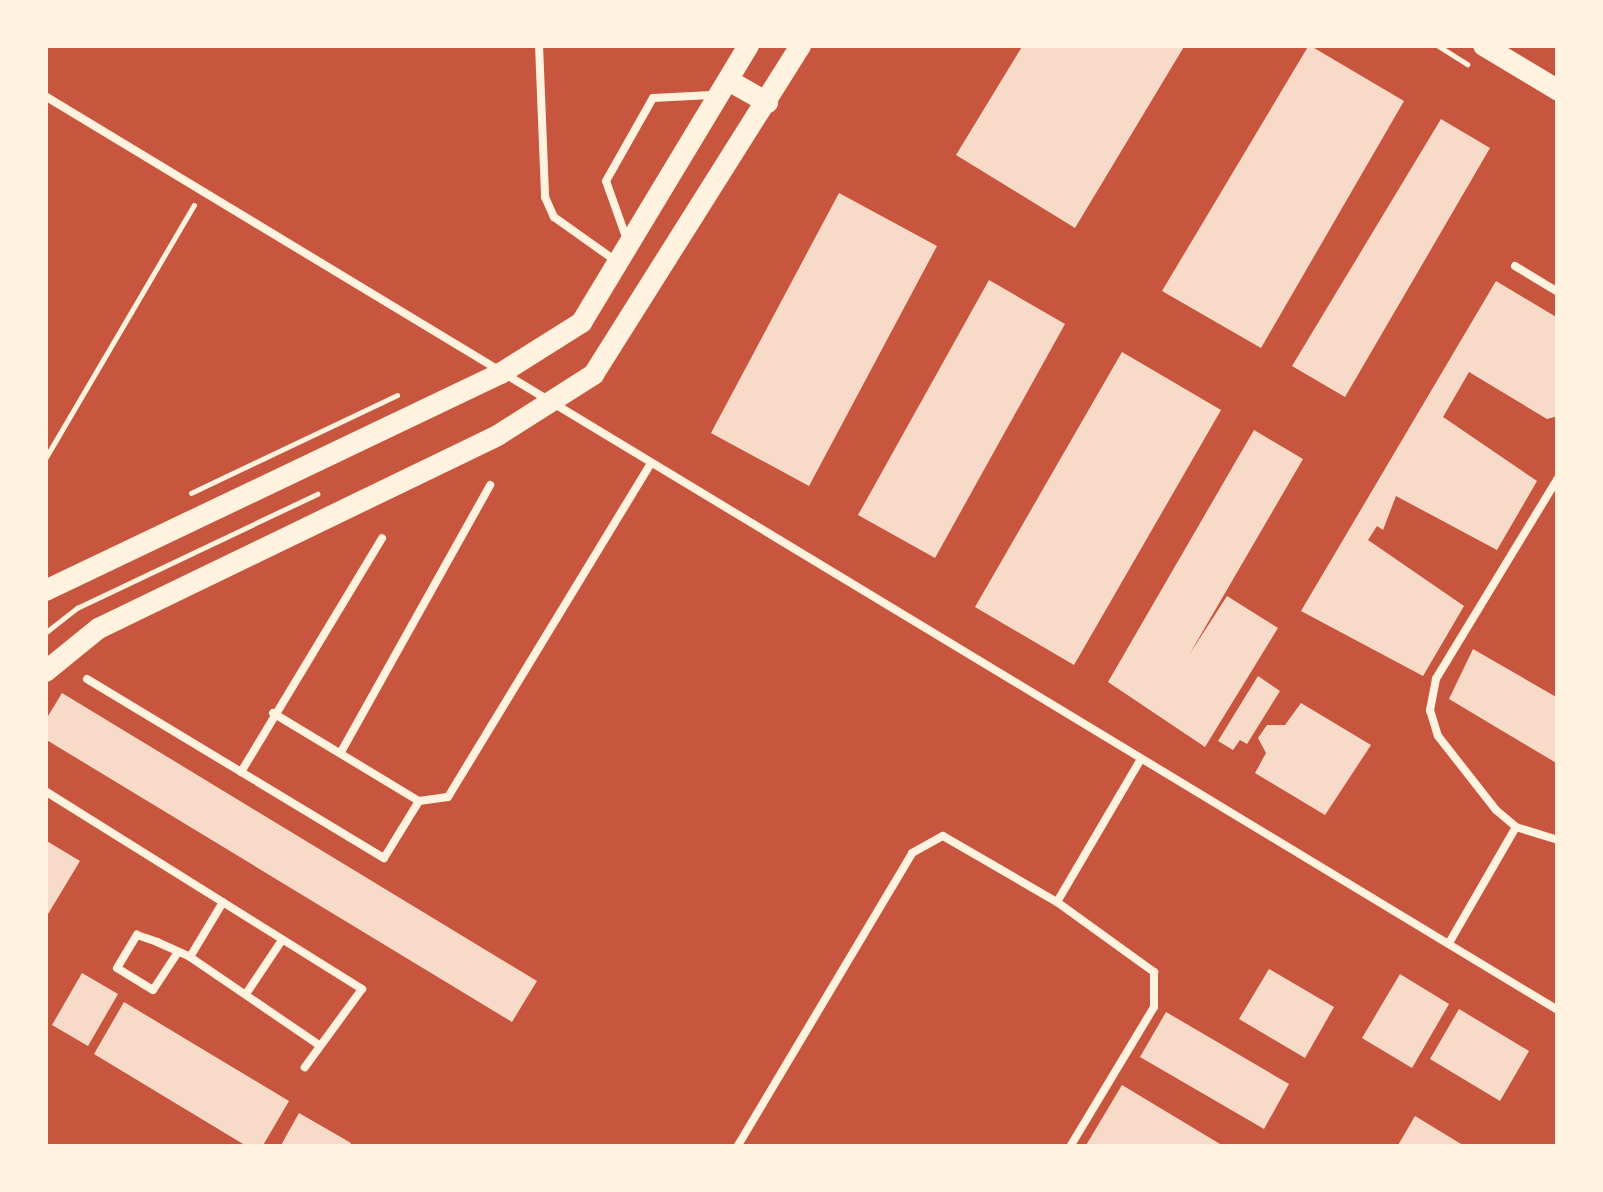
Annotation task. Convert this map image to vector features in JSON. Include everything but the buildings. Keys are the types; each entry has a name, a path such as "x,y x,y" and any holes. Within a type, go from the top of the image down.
{"main road":[{"path":"45,590 500,373 581,322 625,256 748,45"},
{"path":"45,671 98,628 551,406 614,350 800,45"},
{"path":"1483,45 1558,90"},
{"path":"723,87 767,102"}],"lane":[{"path":"539,45 544,197 554,218 625,256"},
{"path":"625,256 606,181 653,98 723,87"},
{"path":"45,96 650,466 1558,1010"},
{"path":"1515,266 1558,292"},
{"path":"273,712 419,801 448,797 650,466"},
{"path":"1558,478 1431,695 1438,736 1516,826 1558,840"},
{"path":"341,752 490,485"},
{"path":"241,772 382,538"},
{"path":"87,679 384,858 419,801"},
{"path":"1057,902 1141,759"},
{"path":"45,791 362,989 305,1067"},
{"path":"1449,943 1516,826"},
{"path":"737,1147 925,841 960,841 1141,956 1159,992 1070,1147"},
{"path":"190,957 223,901"},
{"path":"178,952 153,990 117,968 137,935 178,952 190,957 319,1045"},
{"path":"246,994 282,940"}],"path":[{"path":"45,459 202,191"},
{"path":"45,633 76,608 331,488"}]}
